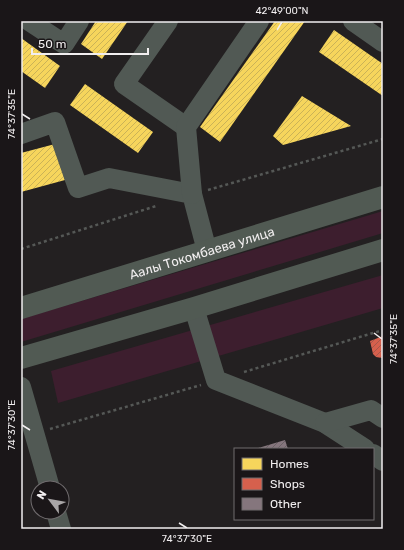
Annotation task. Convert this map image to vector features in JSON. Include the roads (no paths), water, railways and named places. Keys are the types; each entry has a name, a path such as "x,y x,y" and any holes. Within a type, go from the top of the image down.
{"main road":[{"name":"Аалы Токомбаева улица","path":"21,308 383,197"},
{"path":"21,358 194,308 383,250"}],"lane":[{"path":"29,21 64,44 79,21"},
{"path":"168,21 124,84 186,127"},
{"path":"353,21 383,42"},
{"path":"207,251 192,194 186,127 252,23"},
{"path":"21,134 55,122 78,188 109,178 192,194"},
{"path":"194,308 216,380 325,424 363,448"},
{"path":"21,387 48,480"},
{"path":"325,424 371,410 383,418"},
{"path":"374,455 383,461"}]}
